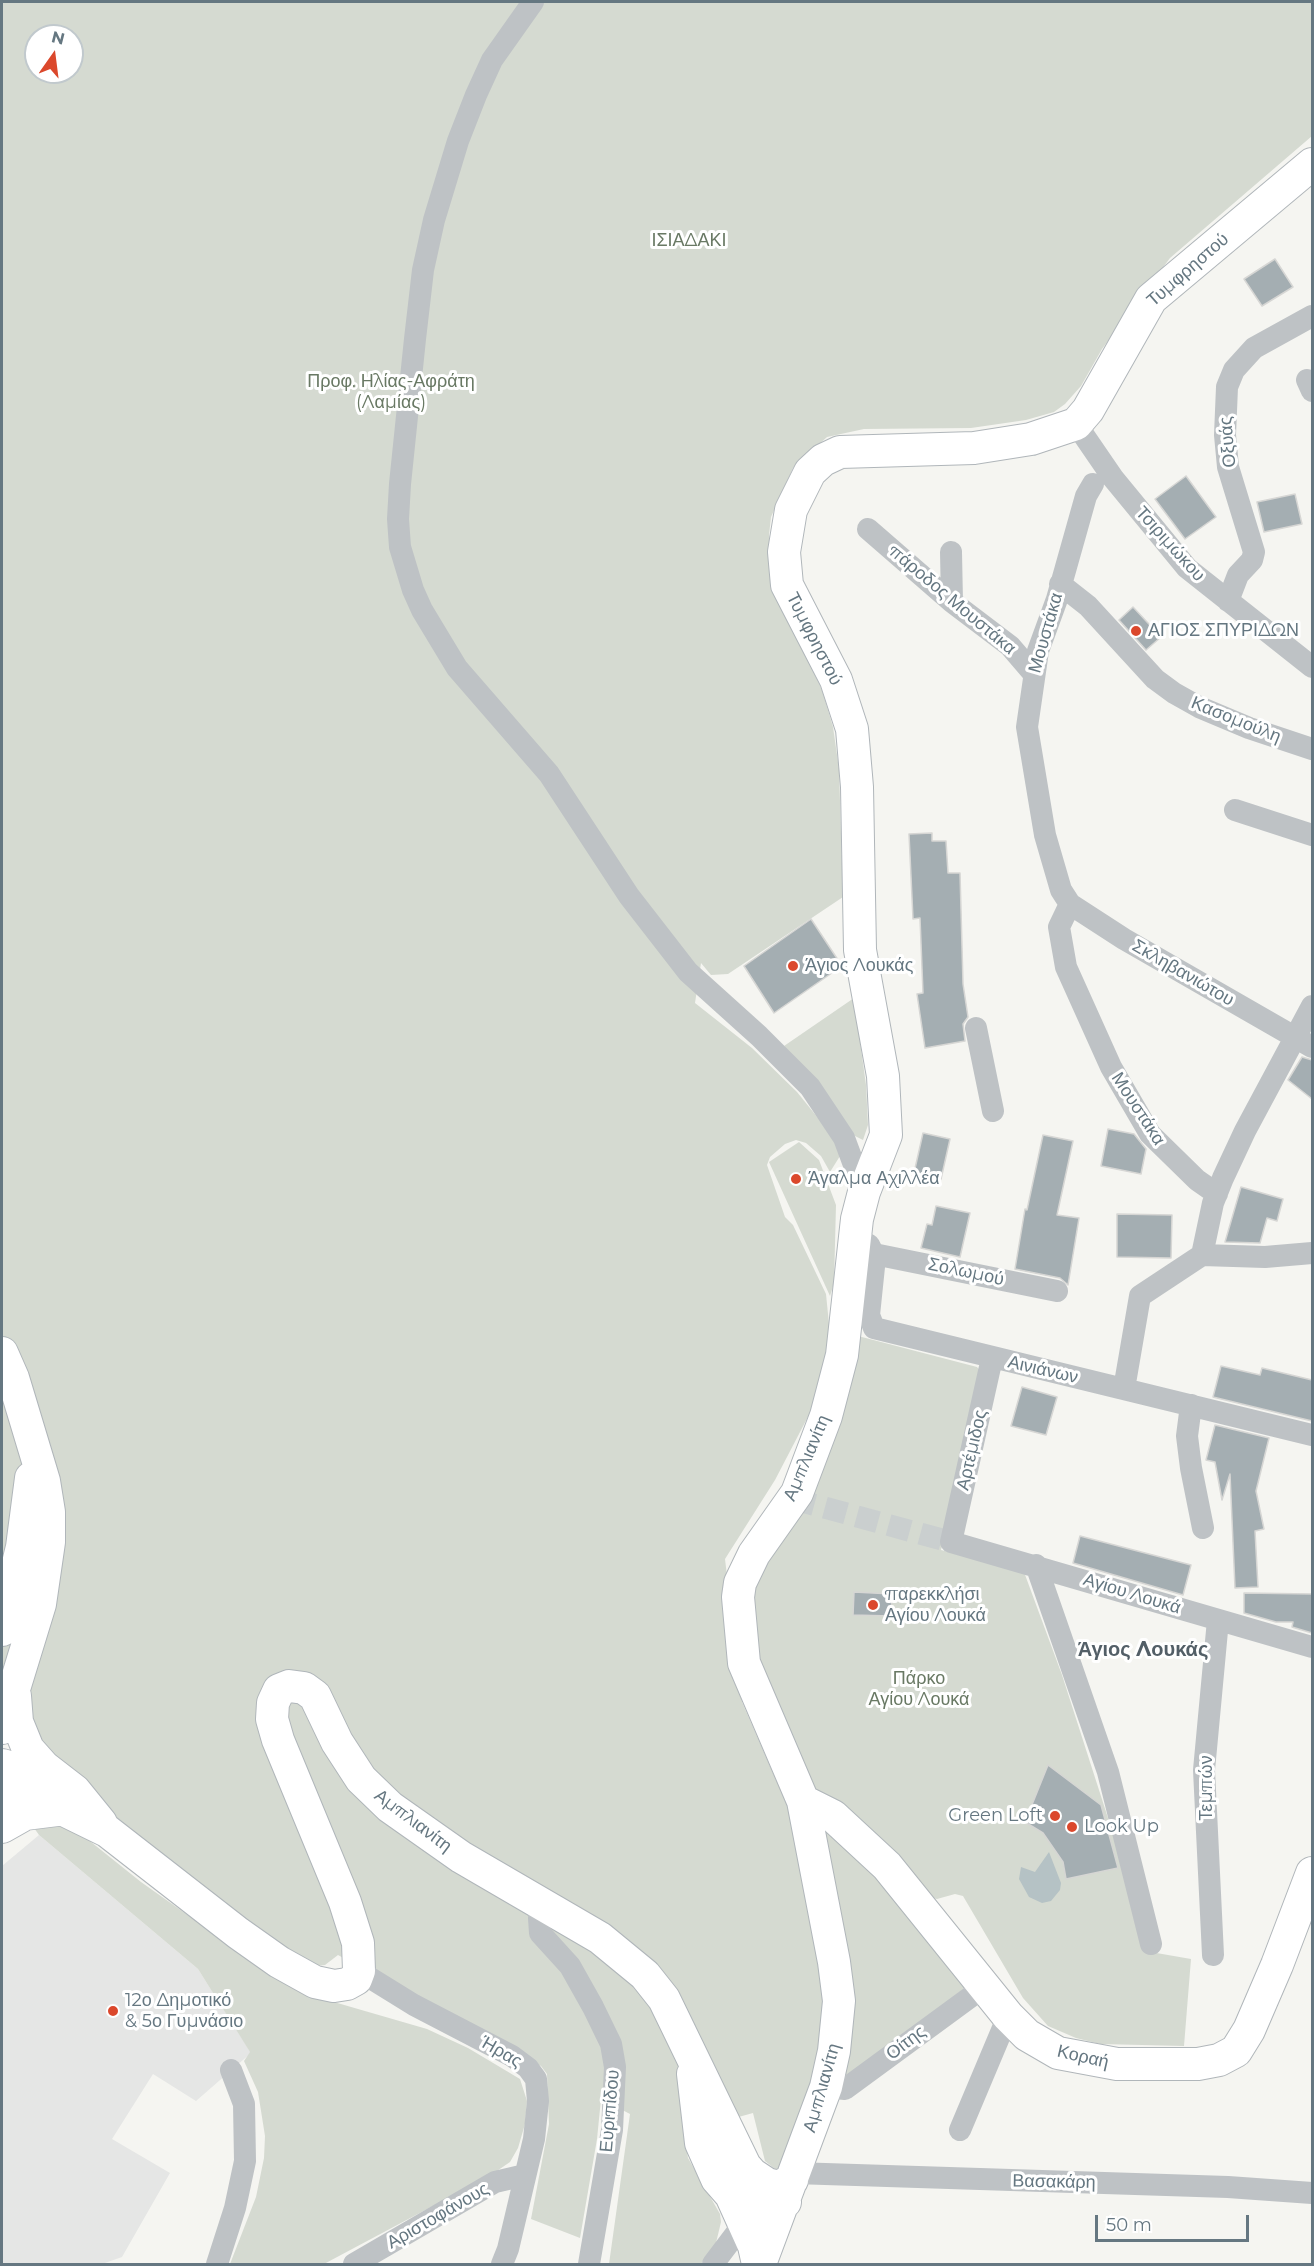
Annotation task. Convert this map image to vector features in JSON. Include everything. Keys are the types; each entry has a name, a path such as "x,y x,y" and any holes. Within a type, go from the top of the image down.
{"street":[{"path":"533,2 492,60 476,95 458,141 434,220 423,270 416,329 400,484 398,519 400,547 413,590 422,610 458,668 549,774 629,896 688,972 759,1036 810,1087 844,1137 862,1225"},
{"name":"Τυμφρηστού","path":"862,1225 886,1135 885,1093 860,950 854,744 844,698 787,585 783,552 791,510 810,472 823,460 840,452 982,447 1031,439 1076,424 1088,410 1151,299 1312,164"},
{"name":"Οξυάς","path":"1228,601 1239,575 1252,560 1254,552 1228,467 1225,435 1227,387 1234,370 1254,348 1312,316"},
{"name":"Τσιριμώκου","path":"1076,424 1113,478 1187,568 1312,667"},
{"name":"Μουστάκα","path":"1093,484 1076,526 1038,651 1028,737 1045,835 1065,897 1059,927 1066,967 1111,1067 1150,1134 1197,1180 1217,1194"},
{"name":"πάροδος Μουστάκα","path":"868,529 952,602 1010,646 1034,674"},
{"path":"951,552 952,602"},
{"name":"Κασομούλη","path":"1060,584 1088,606 1155,679 1174,693 1199,707 1249,728 1312,749"},
{"path":"1235,810 1312,835"},
{"name":"Σκληβανιώτου","path":"1065,897 1124,939 1304,1043"},
{"path":"1202,1255 1217,1194 1245,1131 1304,1043 1312,1006"},
{"path":"976,1028 993,1111"},
{"name":"Σολωμού","path":"862,1225 1057,1291"},
{"name":"Αινιάνων","path":"862,1225 869,1315 874,1328 1312,1435"},
{"name":"Αμπλιανίτη","path":"759,2265 826,2087 834,2051 839,2001 804,1801 744,1663 738,1598 740,1583 754,1554 797,1493 826,1416 842,1355 862,1225"},
{"path":"1124,1389 1140,1296 1202,1255 1265,1257 1312,1253"},
{"path":"2,1353 13,1378 46,1496 49,1542 40,1604 2,1728"},
{"name":"Αρτέμιδος","path":"951,1542 992,1358"},
{"path":"1191,1405 1187,1436 1192,1477 1203,1528"},
{"path":"2,1630 22,1546 30,1494 32,1442"},
{"name":"Αγίου Λουκά","path":"951,1542 1312,1647"},
{"path":"1036,1565 1108,1772 1151,1944"},
{"name":"Τεμπών","path":"1213,1955 1204,1770 1218,1620"},
{"path":"15,1685 17,1722 24,1741 64,1796"},
{"name":"Αμπλιανίτη","path":"359,1971 359,1949 348,1911 273,1725 273,1703 279,1690 284,1686 300,1686 314,1695 337,1742 361,1779 390,1807 461,1857 600,1938 629,1960 657,1989 691,2052 701,2144 713,2172 738,2209"},
{"path":"2,1765 64,1796 238,1933 301,1975 326,1985 342,1986 356,1979 359,1971"},
{"path":"2,1791 64,1796"},
{"path":"2,1827 64,1796"},
{"name":"Κοραή","path":"804,1801 833,1816 887,1866 1008,2016 1027,2035 1044,2047 1088,2060 1149,2066 1198,2064 1224,2058 1241,2044 1293,1926 1312,1873"},
{"name":"Ευριπίδου","path":"548,1906 539,1918 540,1933 570,1966 611,2044 615,2067 612,2130 589,2265"},
{"path":"570,1966 574,1946 585,1940 600,1938"},
{"name":"Ήρας","path":"359,1971 414,2005 513,2056 532,2073 537,2084 538,2113 508,2249 502,2265"},
{"name":"Οίτης","path":"826,2087 845,2089 984,1987"},
{"path":"960,2130 1008,2016"},
{"path":"691,2052 745,2166 767,2184 778,2187 791,2185"},
{"path":"217,2265 235,2208 245,2161 244,2104 231,2070"},
{"name":"Αριστοφάνους","path":"354,2265 495,2182 525,2175"},
{"path":"738,2209 754,2206 776,2207 791,2185"},
{"name":"Βασακάρη","path":"791,2185 1228,2187 1312,2193"},
{"path":"713,2265 738,2209"},
{"path":"738,2209 759,2265"}],"shaded area":[{"name":"12ο Δημοτικό & 5ο Γυμνάσιο","path":"39,1835 198,1969 251,2053 196,2101 153,2074 112,2139 170,2173 122,2257 102,2264 2,2264 2,1866"},
{"path":"1049,1852 1061,1883 1060,1890 1051,1901 1042,1903 1029,1897 1019,1879 1021,1867 1035,1872"}],"green space":[{"name":"Προφ. Ηλίας-Αφράτη (Λαμίας)","path":"2,2 1312,2 1312,136 1170,258 1102,349 1081,386 1065,404 1054,412 1026,420 971,428 864,429 827,437 793,468 771,517 769,535 775,593 822,690 833,727 839,769 843,897 728,974 711,975 701,963 695,1003 752,1048 797,1092 835,1139 840,1156 830,1172 821,1156 806,1143 796,1140 785,1144 770,1157 767,1165 785,1217 793,1225 826,1294 830,1334 825,1363 812,1409 775,1480 725,1559 742,1702 787,1805 797,1838 831,1832 895,1896 966,1987 845,2083 814,2074 781,2167 775,2169 765,2161 753,2113 684,2132 688,2158 720,2214 721,2222 716,2243 701,2264 609,2264 630,2114 601,2099 597,2139 580,2238 531,2219 549,2124 547,2074 541,2066 338,1955 325,1965 315,1966 301,1959 116,1825 92,1791 92,1786 2,1723"},
{"path":"854,998 866,1085 868,1125 863,1140 853,1135 784,1046"},
{"path":"799,1142 819,1160 836,1205 834,1283 830,1296 769,1162"},
{"name":"Πάρκο Αγίου Λουκά","path":"858,1336 977,1367 982,1373 941,1550 1024,1572 1062,1675 1117,1846 1145,1951 1191,1959 1184,2046 1100,2044 1076,2038 1048,2026 1023,1998 963,1896 955,1894 937,1899 927,1897 817,1796 757,1677 749,1611 762,1560"},
{"path":"58,1823 86,1838 141,1882 261,1967 327,2000 427,2029 468,2048 520,2079 527,2101 525,2124 518,2148 510,2162 491,2175 324,2264 230,2264 256,2197 264,2158 265,2136 258,2092 244,2061 250,2052 198,1969 39,1835 32,1825"}],"building":[{"path":"1275,259 1293,287 1262,306 1244,279"},
{"path":"1186,476 1216,517 1185,539 1155,499"},
{"path":"1295,494 1302,524 1264,532 1257,502"},
{"name":"ΑΓΙΟΣ ΣΠΥΡΙΔΩΝ","path":"1133,607 1161,637 1146,650 1119,620"},
{"path":"932,833 932,841 946,841 948,873 960,873 963,984 968,1017 963,1024 965,1041 925,1048 917,994 923,993 920,918 913,919 909,834"},
{"name":"Άγιος Λουκάς","path":"811,919 842,966 774,1013 744,966"},
{"path":"1302,1057 1312,1060 1312,1099 1288,1080"},
{"path":"1108,1129 1134,1134 1146,1149 1141,1174 1101,1166"},
{"path":"923,1133 950,1139 941,1179 914,1173"},
{"path":"1043,1135 1073,1141 1057,1215 1079,1218 1068,1285 1060,1278 1015,1269 1025,1209 1027,1210"},
{"path":"1241,1187 1283,1199 1277,1221 1267,1218 1260,1243 1225,1242"},
{"path":"936,1206 970,1213 960,1257 921,1248 927,1224 932,1225"},
{"path":"1117,1214 1172,1215 1171,1258 1117,1257"},
{"path":"1221,1366 1260,1375 1262,1368 1312,1380 1312,1421 1213,1397"},
{"path":"1022,1387 1057,1397 1046,1435 1011,1426"},
{"path":"1215,1425 1269,1438 1256,1491 1264,1529 1255,1531 1258,1587 1235,1588 1230,1474 1222,1500 1215,1462 1206,1460"},
{"path":"1080,1536 1191,1565 1183,1595 1073,1563"},
{"name":"παρεκκλήσι Αγίου Λουκά","path":"854,1592 892,1594 891,1616 853,1615"},
{"path":"1244,1593 1312,1594 1312,1633 1292,1627 1293,1622 1276,1622 1244,1613"},
{"name":"Look Up","path":"1048,1765 1101,1805 1118,1868 1066,1879 1063,1862 1043,1833 1025,1822"}],"tunnel":[{"path":"793,1499 951,1542"}],"place":[{"name":"ΑΓΙΟΣ ΣΠΥΡΙΔΩΝ","path":"1136,631"},
{"name":"Άγιος Λουκάς","path":"793,966"},
{"name":"Άγαλμα Αχιλλέα","path":"796,1179"},
{"name":"παρεκκλήσι Αγίου Λουκά","path":"873,1605"},
{"name":"Green Loft","path":"1055,1816"},
{"name":"Look Up","path":"1072,1827"},
{"name":"12ο Δημοτικό & 5ο Γυμνάσιο","path":"113,2011"}],"district":[{"name":"Άγιος Λουκάς","path":"1143,1650"}],"park label":[{"name":"ΙΣΙΑΔΑΚΙ","path":"689,241"}]}
